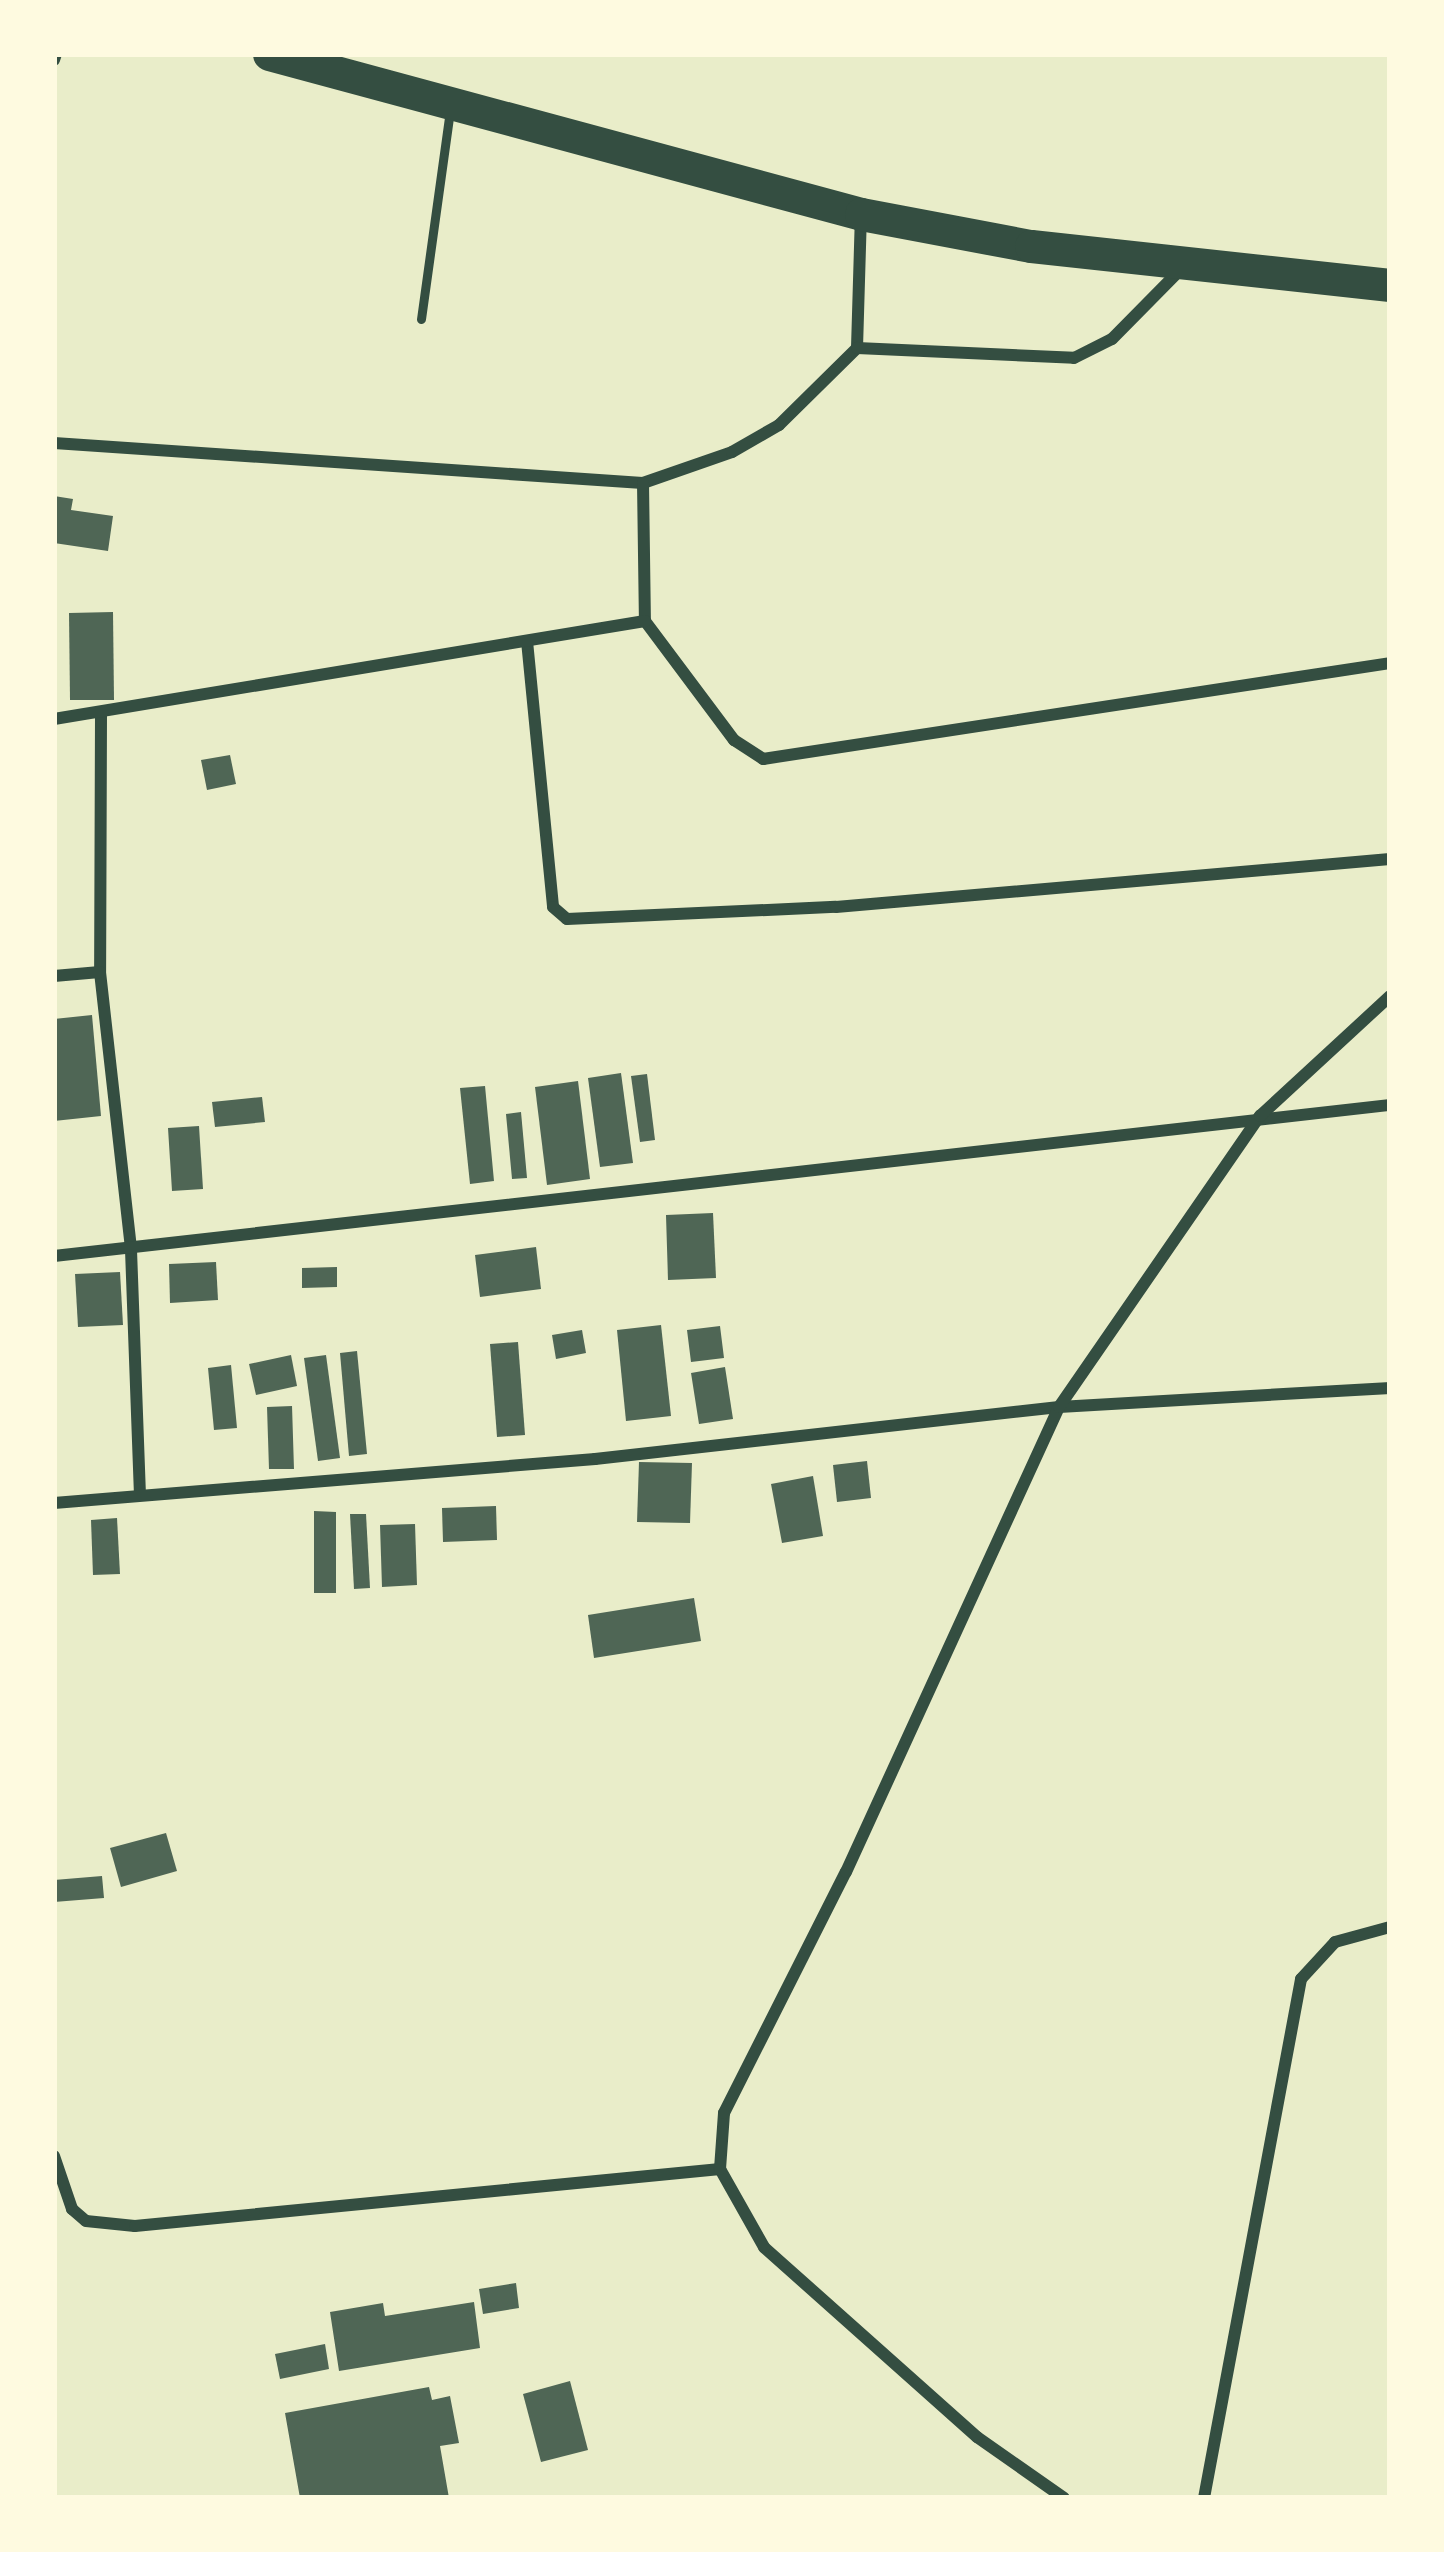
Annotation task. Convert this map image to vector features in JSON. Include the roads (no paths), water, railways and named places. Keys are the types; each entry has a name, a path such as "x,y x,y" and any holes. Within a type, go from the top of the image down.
{"highway":[{"path":"269,54 862,214 1185,263 1390,285"}],"street":[{"path":"54,443 643,483 732,452 779,425 857,348 862,214"},
{"path":"857,348 1074,358 1154,304 1185,263"},
{"path":"643,483 645,621 734,740 763,759 1390,663"},
{"path":"54,719 101,716 645,621"},
{"path":"527,641 553,907 567,919 836,907 1390,859"},
{"path":"101,716 100,972 130,1250 140,1494"},
{"path":"54,976 100,972"},
{"path":"1064,2498 1044,2494 820,2302 764,2247 720,2169 724,2113 737,2074 846,1872 1059,1407 1260,1116 1390,996"},
{"path":"54,1256 1260,1116 1390,1105"},
{"path":"54,1503 595,1459 1059,1407 1390,1388"},
{"path":"1204,2498 1301,1979 1336,1942 1390,1928"},
{"path":"54,2156 72,2209 86,2221 135,2226 720,2169"}],"lane":[{"path":"421,319 450,103"}]}
